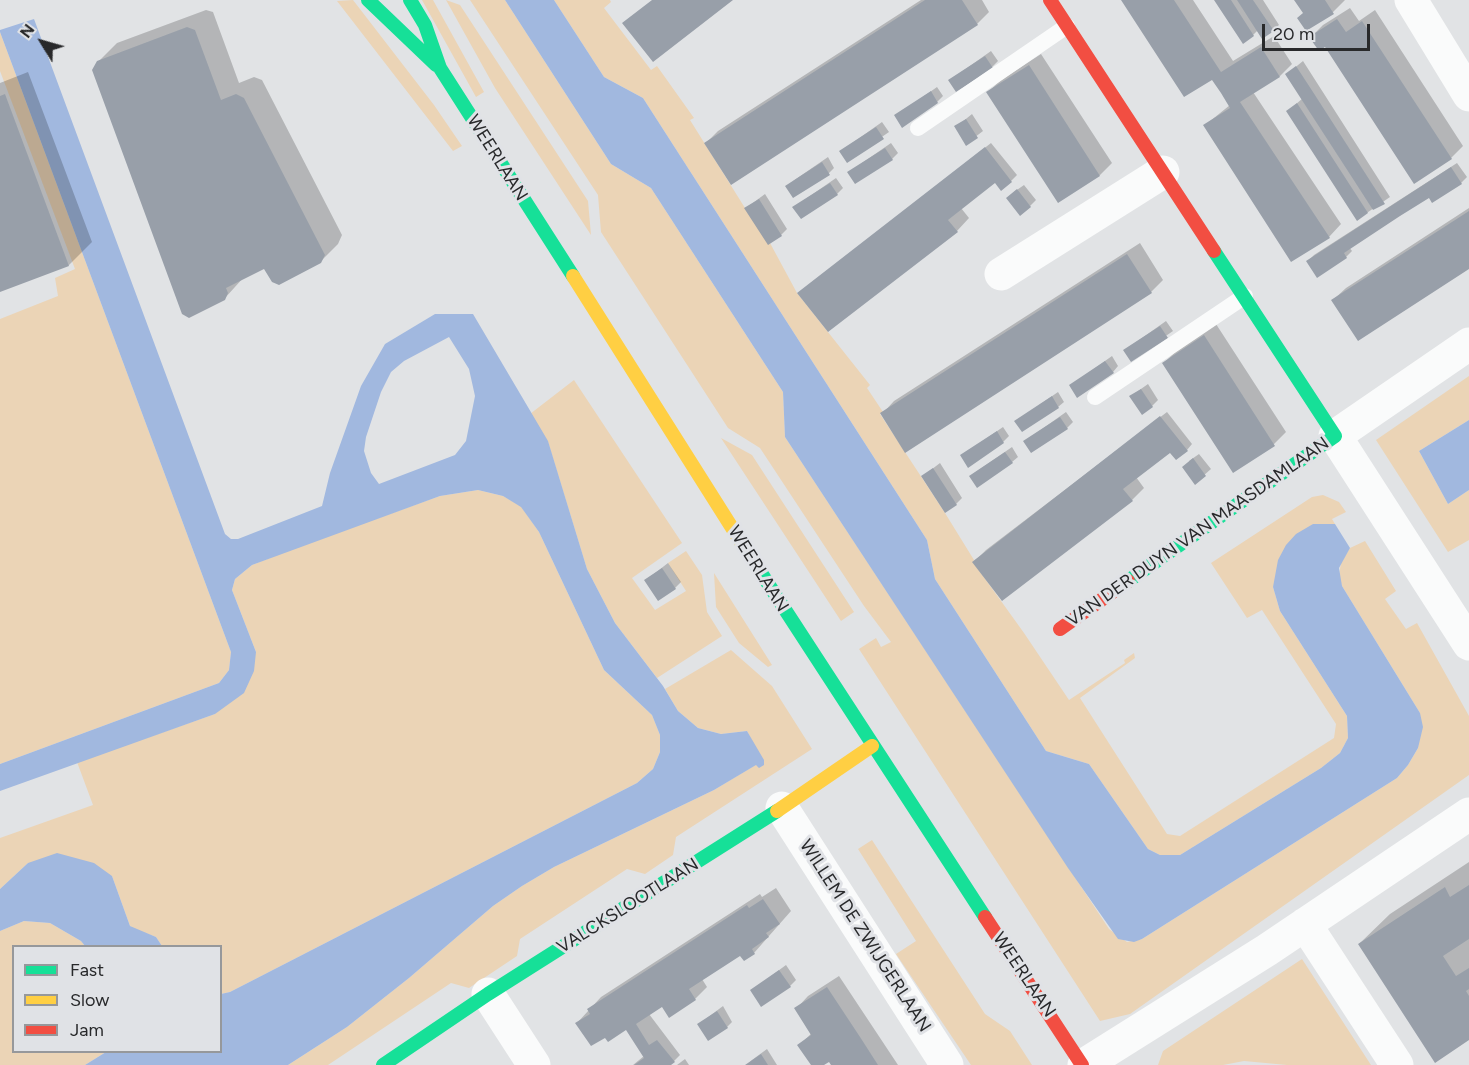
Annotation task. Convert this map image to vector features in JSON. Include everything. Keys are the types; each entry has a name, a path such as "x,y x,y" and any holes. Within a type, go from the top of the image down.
{"main road":[{"name":"WEERLAAN","path":"368,0 440,68"},
{"name":"WEERLAAN","path":"410,0 425,25 440,68 872,746 1083,1065"},
{"name":"VAN DER DUYN VAN MAASDAMLAAN","path":"1050,0 1335,436 1060,629"},
{"name":"VALCKSLOOTLAAN","path":"383,1065 488,994 782,808 872,746"}],"street":[{"path":"1411,0 1469,95"},
{"path":"1001,274 1163,172"},
{"path":"1335,436 1469,344"},
{"name":"VAN DER DUYN VAN MAASDAMLAAN","path":"1335,436 1469,644"},
{"name":"WILLEM DE ZWIJGERLAAN","path":"782,808 947,1065"},
{"path":"1083,1065 1305,924 1469,814"},
{"path":"1305,924 1398,1065"},
{"path":"488,994 534,1065"}],"lane":[{"path":"918,128 1067,26"},
{"path":"1095,397 1245,297"}],"shaded area":[{"path":"353,0 434,105 462,146 453,151 337,1"},
{"path":"422,0 433,0 484,92 476,97"},
{"path":"446,0 460,5 588,201 591,235 495,88"},
{"path":"470,0 505,0 611,164 651,188 783,392 785,437 1109,929 1127,942 1142,939 1397,778 1408,765 1418,748 1420,713 1342,586 1339,576 1341,562 1350,548 1365,541 1396,591 1385,599 1406,629 1417,623 1469,716 1469,775 1130,1014 1100,1021 859,649 876,638 881,647 891,642 864,606 760,448 728,428 601,232 598,195"},
{"path":"554,0 610,0 611,2 604,8 651,70 657,66 694,118 690,120 745,208 770,243 797,293 870,385 867,388 883,412 880,414 945,513 974,560 973,562 1069,700 1125,663 1124,660 1134,653 1135,658 1080,698 1167,834 1180,836 1334,738 1336,724 1262,610 1247,618 1211,563 1312,497 1323,495 1339,502 1346,512 1332,519 1335,524 1313,524 1273,587 1280,611 1347,716 1348,738 1340,753 1321,768 1180,855 1160,855 1148,849 1089,764 1046,751 935,579 927,540 643,98 604,77"},
{"path":"0,32 231,652 229,670 219,683 0,764 0,319 58,296 55,278 75,269 0,71"},
{"path":"1469,376 1469,420 1419,451 1448,504 1469,490 1469,540 1448,552 1376,440"},
{"path":"574,380 682,543 632,578 655,610 686,591 668,563 686,551 702,575 707,612 722,636 657,678 615,623 587,569 548,442 530,414"},
{"path":"721,438 752,455 854,612 841,621"},
{"path":"478,490 503,496 521,506 539,532 604,670 652,715 660,735 660,752 653,769 637,783 230,992 222,994 222,945 161,945 156,937 130,926 112,876 28,863 0,889 0,838 93,805 77,762 215,714 256,652 232,590 235,579 252,565 440,496"},
{"path":"714,573 772,665 768,667 739,643 716,607"},
{"path":"731,650 772,686 812,749 676,837 673,855 645,874 627,869 520,939 517,956 469,988 451,983 328,1065 288,1065 347,1027 409,978 493,906 522,886 554,867 714,790 762,761 747,731 721,734 698,728 678,711 665,689"},
{"path":"872,840 985,1014 1010,1031 1032,1065 971,1065 896,954 916,941 858,849"},
{"path":"24,921 50,923 84,945 12,945 12,1053 104,1053 85,1065 0,1065 0,931"},
{"path":"1302,959 1371,1065 1287,1065 1244,1061 1223,1065 1158,1065 1163,1051"}],"water":[{"path":"505,0 554,0 604,77 643,98 927,540 935,579 1046,751 1089,764 1148,849 1160,855 1180,855 1321,768 1340,753 1348,738 1347,716 1280,611 1273,587 1278,560 1286,545 1296,534 1313,524 1335,524 1350,548 1339,568 1342,586 1420,713 1423,727 1418,748 1397,778 1142,939 1134,942 1118,939 1068,868 785,437 783,392 651,188 611,164"},
{"path":"34,19 225,534 231,539 238,539 322,506 330,473 361,386 385,344 435,314 473,314 548,441 587,569 615,623 663,686 678,711 698,728 721,734 747,731 764,760 764,765 759,768 756,765 714,790 554,867 522,886 493,906 409,978 347,1027 288,1065 85,1065 104,1053 222,1053 222,994 230,992 637,783 653,769 660,752 660,735 652,715 604,670 539,532 521,507 503,496 478,490 440,496 252,565 235,579 232,590 256,652 254,671 244,693 215,714 0,791 0,764 219,683 229,670 231,652 0,30","holes":["449,337 469,369 475,396 466,441 455,455 379,484 371,473 364,451 366,437 381,392 391,372 404,361"]},
{"path":"1469,420 1469,490 1448,504 1419,451"},
{"path":"57,853 94,863 112,876 130,926 156,937 161,945 84,945 50,923 24,921 0,931 0,889 28,863"}],"building":[{"path":"652,0 733,0 653,62 622,23"},
{"path":"925,0 962,0 978,25 731,185 704,143"},
{"path":"1121,0 1174,0 1221,72 1261,47 1280,77 1240,102 1330,238 1291,262 1203,125 1230,108 1221,93 1212,80 1184,97"},
{"path":"1214,0 1231,0 1254,36 1243,44"},
{"path":"1237,0 1253,0 1274,31 1262,39"},
{"path":"1294,0 1325,0 1334,14 1306,31 1297,18 1303,13"},
{"path":"1337,19 1346,32 1362,21 1452,159 1414,184 1325,47 1319,51 1309,37"},
{"path":"187,27 195,30 221,100 236,94 244,98 325,255 321,263 279,285 272,282 264,269 226,288 228,293 225,300 189,318 182,314 92,70 97,61"},
{"path":"985,56 993,68 956,92 948,80"},
{"path":"1029,65 1100,176 1058,203 986,92"},
{"path":"1296,66 1385,204 1373,210 1285,74"},
{"path":"931,91 938,103 902,128 894,115"},
{"path":"5,94 69,266 0,292 0,96"},
{"path":"1297,103 1368,213 1357,221 1286,111"},
{"path":"966,119 978,138 966,146 954,126"},
{"path":"876,127 884,139 847,163 839,151"},
{"path":"985,147 1012,182 1001,191 995,183 948,220 958,232 828,332 797,293"},
{"path":"885,148 893,160 855,184 847,172"},
{"path":"822,162 830,175 793,198 785,186"},
{"path":"1451,167 1462,184 1432,203 1429,198 1400,216 1344,253 1347,258 1317,278 1306,261"},
{"path":"830,183 838,195 801,219 792,207"},
{"path":"1017,189 1031,207 1020,216 1006,198"},
{"path":"759,199 782,236 768,245 744,208"},
{"path":"1469,211 1469,269 1358,341 1331,300"},
{"path":"1127,254 1152,293 905,453 880,413"},
{"path":"1160,326 1168,338 1131,362 1123,350"},
{"path":"1204,335 1275,446 1233,473 1162,363"},
{"path":"1105,361 1114,373 1077,398 1069,385"},
{"path":"1141,389 1153,407 1142,415 1129,396"},
{"path":"1052,396 1059,408 1022,432 1014,421"},
{"path":"1160,416 1188,451 1176,460 1170,453 1123,489 1133,501 1002,601 972,562"},
{"path":"1060,417 1068,429 1031,453 1023,441"},
{"path":"997,431 1004,443 968,468 960,455"},
{"path":"1005,452 1013,463 977,488 969,476"},
{"path":"1193,458 1206,476 1195,485 1182,467"},
{"path":"933,468 957,505 945,513 921,476"},
{"path":"662,568 676,589 658,601 644,580"},
{"path":"1469,885 1469,939 1443,956 1456,976 1469,968 1469,989 1466,991 1469,996 1469,1040 1435,1063 1358,944 1445,887 1450,897"},
{"path":"763,899 780,924 766,933 769,937 752,949 755,954 744,961 740,956 689,989 696,1000 669,1018 662,1007 636,1024 649,1045 657,1040 675,1062 671,1065 634,1065 644,1058 626,1030 608,1042 605,1038 591,1046 575,1023 590,1014 587,1009 747,905 749,908"},
{"path":"779,970 791,987 761,1007 750,990"},
{"path":"827,987 878,1065 831,1065 829,1062 824,1065 811,1065 797,1045 811,1035 794,1008"},
{"path":"717,1011 728,1028 708,1041 697,1024"},
{"path":"761,1054 768,1065 745,1065"}],"traffic: fast":[{"path":"368,0 436,65"},
{"path":"410,0 425,25 440,68 573,276"},
{"path":"1128,581 1335,436 1214,251"},
{"path":"741,542 985,917"},
{"path":"383,1065 488,994 777,811"}],"traffic: slow":[{"path":"573,276 741,542"},
{"path":"777,811 872,746"}],"traffic: jam":[{"path":"1050,0 1214,251"},
{"path":"1060,629 1128,581"},
{"path":"985,917 1082,1065"}]}
